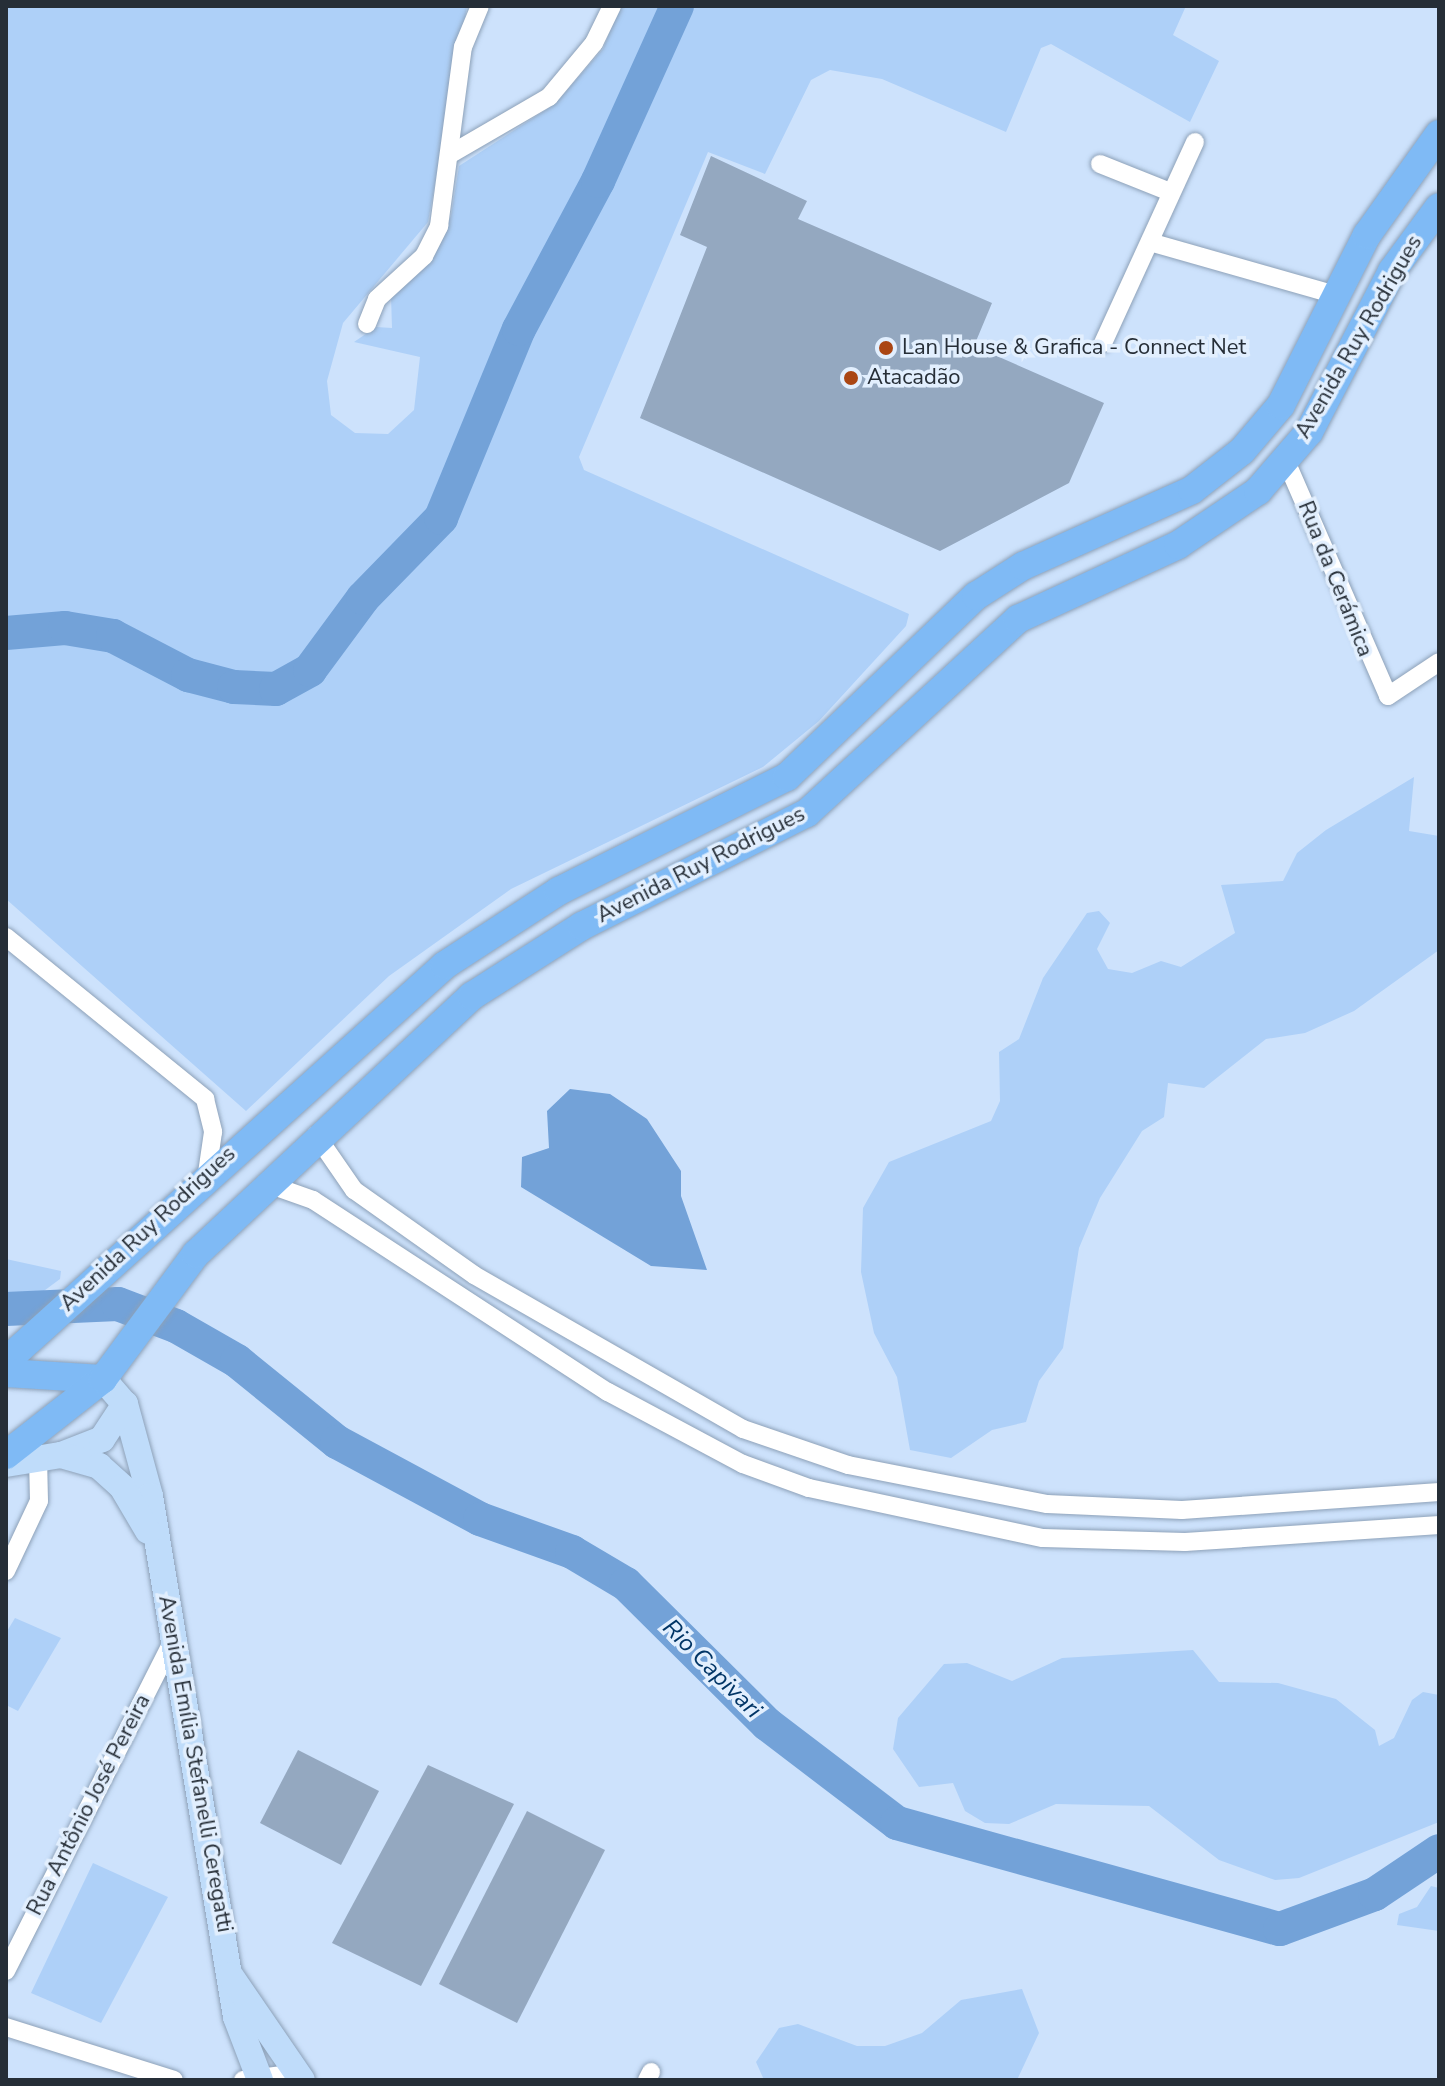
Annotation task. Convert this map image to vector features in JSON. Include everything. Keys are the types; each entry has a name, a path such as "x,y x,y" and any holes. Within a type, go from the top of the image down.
{"main road":[{"name":"Avenida Ruy Rodrigues","path":"6,1361 374,1022 482,938 586,876 787,777 976,596 1219,470 1281,405 1382,210 1439,134"},
{"name":"Avenida Ruy Rodrigues","path":"6,1455 103,1379 171,1284 265,1183 438,1023 507,971 807,813 1018,619 1196,535 1286,461 1326,404 1398,261 1439,207"},
{"path":"6,1373 103,1379"}],"street":[{"path":"367,324 377,299 424,256 439,226 463,47 480,6"},
{"path":"449,155 549,97 594,43 612,6"},
{"path":"1103,343 1195,142"},
{"path":"1100,164 1170,192"},
{"path":"1150,242 1336,295"},
{"name":"Rua da Cerámica","path":"1286,461 1388,696 1439,662"},
{"path":"6,937 205,1099 213,1132 207,1173"},
{"path":"316,1135 354,1190 474,1275 743,1429 848,1465 1047,1504 1182,1510 1439,1492"},
{"path":"265,1183 313,1200 608,1392 743,1464 845,1498 1043,1538 1185,1542 1439,1525"},
{"name":"Avenida Emília Stefanelli Ceregatti","path":"103,1379 125,1404 159,1552 230,1975 253,2078"},
{"path":"6,1464 49,1456 102,1439 125,1404"},
{"path":"6,1571 39,1501 49,1456"},
{"name":"Avenida Emília Stefanelli Ceregatti","path":"49,1456 111,1475 159,1552"},
{"path":"845,1498 848,1465"},
{"path":"1043,1538 1047,1504"},
{"name":"Rua Antônio José Pereira","path":"6,1971 173,1640"},
{"name":"Avenida Emília Stefanelli Ceregatti","path":"230,1975 299,2076"},
{"path":"6,2027 174,2080"},
{"path":"253,2078 299,2076"}],"shaded area":[{"path":"6,6 467,6 428,222 343,323 327,381 331,415 355,433 388,434 414,410 420,357 354,342 376,327 392,328 391,296 429,261 451,216 459,166 555,104 603,49 620,6 1186,6 1173,35 1219,61 1190,122 1051,44 1041,48 1006,132 882,79 830,70 811,80 765,174 708,152 579,457 584,470 909,614 906,626 819,721 763,767 511,889 389,976 246,1111 6,899"},
{"path":"1414,777 1409,831 1439,836 1439,950 1354,1011 1305,1033 1266,1039 1204,1088 1168,1083 1164,1117 1142,1131 1100,1198 1079,1248 1063,1348 1039,1381 1026,1422 992,1430 951,1458 910,1450 897,1377 874,1333 861,1272 863,1208 889,1162 991,1121 1000,1101 999,1052 1019,1039 1043,978 1087,913 1099,911 1110,923 1097,949 1108,969 1132,973 1161,961 1181,967 1235,933 1221,885 1283,881 1297,853 1326,830"},
{"path":"570,1089 610,1094 647,1119 681,1171 681,1196 707,1270 651,1266 521,1187 522,1157 549,1148 547,1111"},
{"path":"6,1259 61,1271 60,1279 33,1299 6,1299"},
{"path":"15,1618 61,1638 18,1711 6,1705 6,1633"},
{"path":"1193,1650 1219,1682 1278,1683 1336,1699 1375,1730 1379,1746 1394,1738 1412,1700 1423,1692 1439,1695 1439,1822 1299,1878 1275,1880 1219,1860 1149,1806 1056,1804 1009,1824 985,1823 965,1811 953,1783 919,1787 893,1749 898,1718 944,1664 967,1663 1012,1681 1062,1658"},
{"path":"93,1863 168,1897 101,2023 31,1993"},
{"path":"1431,1886 1439,1888 1439,1931 1397,1925 1399,1914 1417,1907"},
{"path":"1022,1989 1039,2033 1017,2080 764,2080 756,2062 779,2028 798,2024 857,2046 885,2046 922,2033 961,2000"}],"building":[{"name":"Atacadão","path":"711,156 807,201 798,219 992,303 974,346 1104,403 1069,483 940,551 640,418 707,247 680,235"},
{"path":"298,1750 379,1791 341,1865 260,1823"},
{"path":"428,1765 514,1804 421,1986 332,1943"},
{"path":"527,1811 605,1850 517,2023 439,1984"}],"waterway":[{"path":"6,633 65,628 113,636 188,675 234,687 276,689 310,670 363,598 441,518 519,329 598,181 677,6"},
{"name":"Rio Capivari","path":"6,1309 118,1304 176,1326 237,1361 337,1442 480,1519 572,1552 626,1584 767,1724 897,1823 1280,1929 1375,1894 1439,1851"}],"place":[{"name":"Lan House & Grafica - Connect Net","path":"886,348"},
{"name":"Atacadão","path":"851,378"}]}
